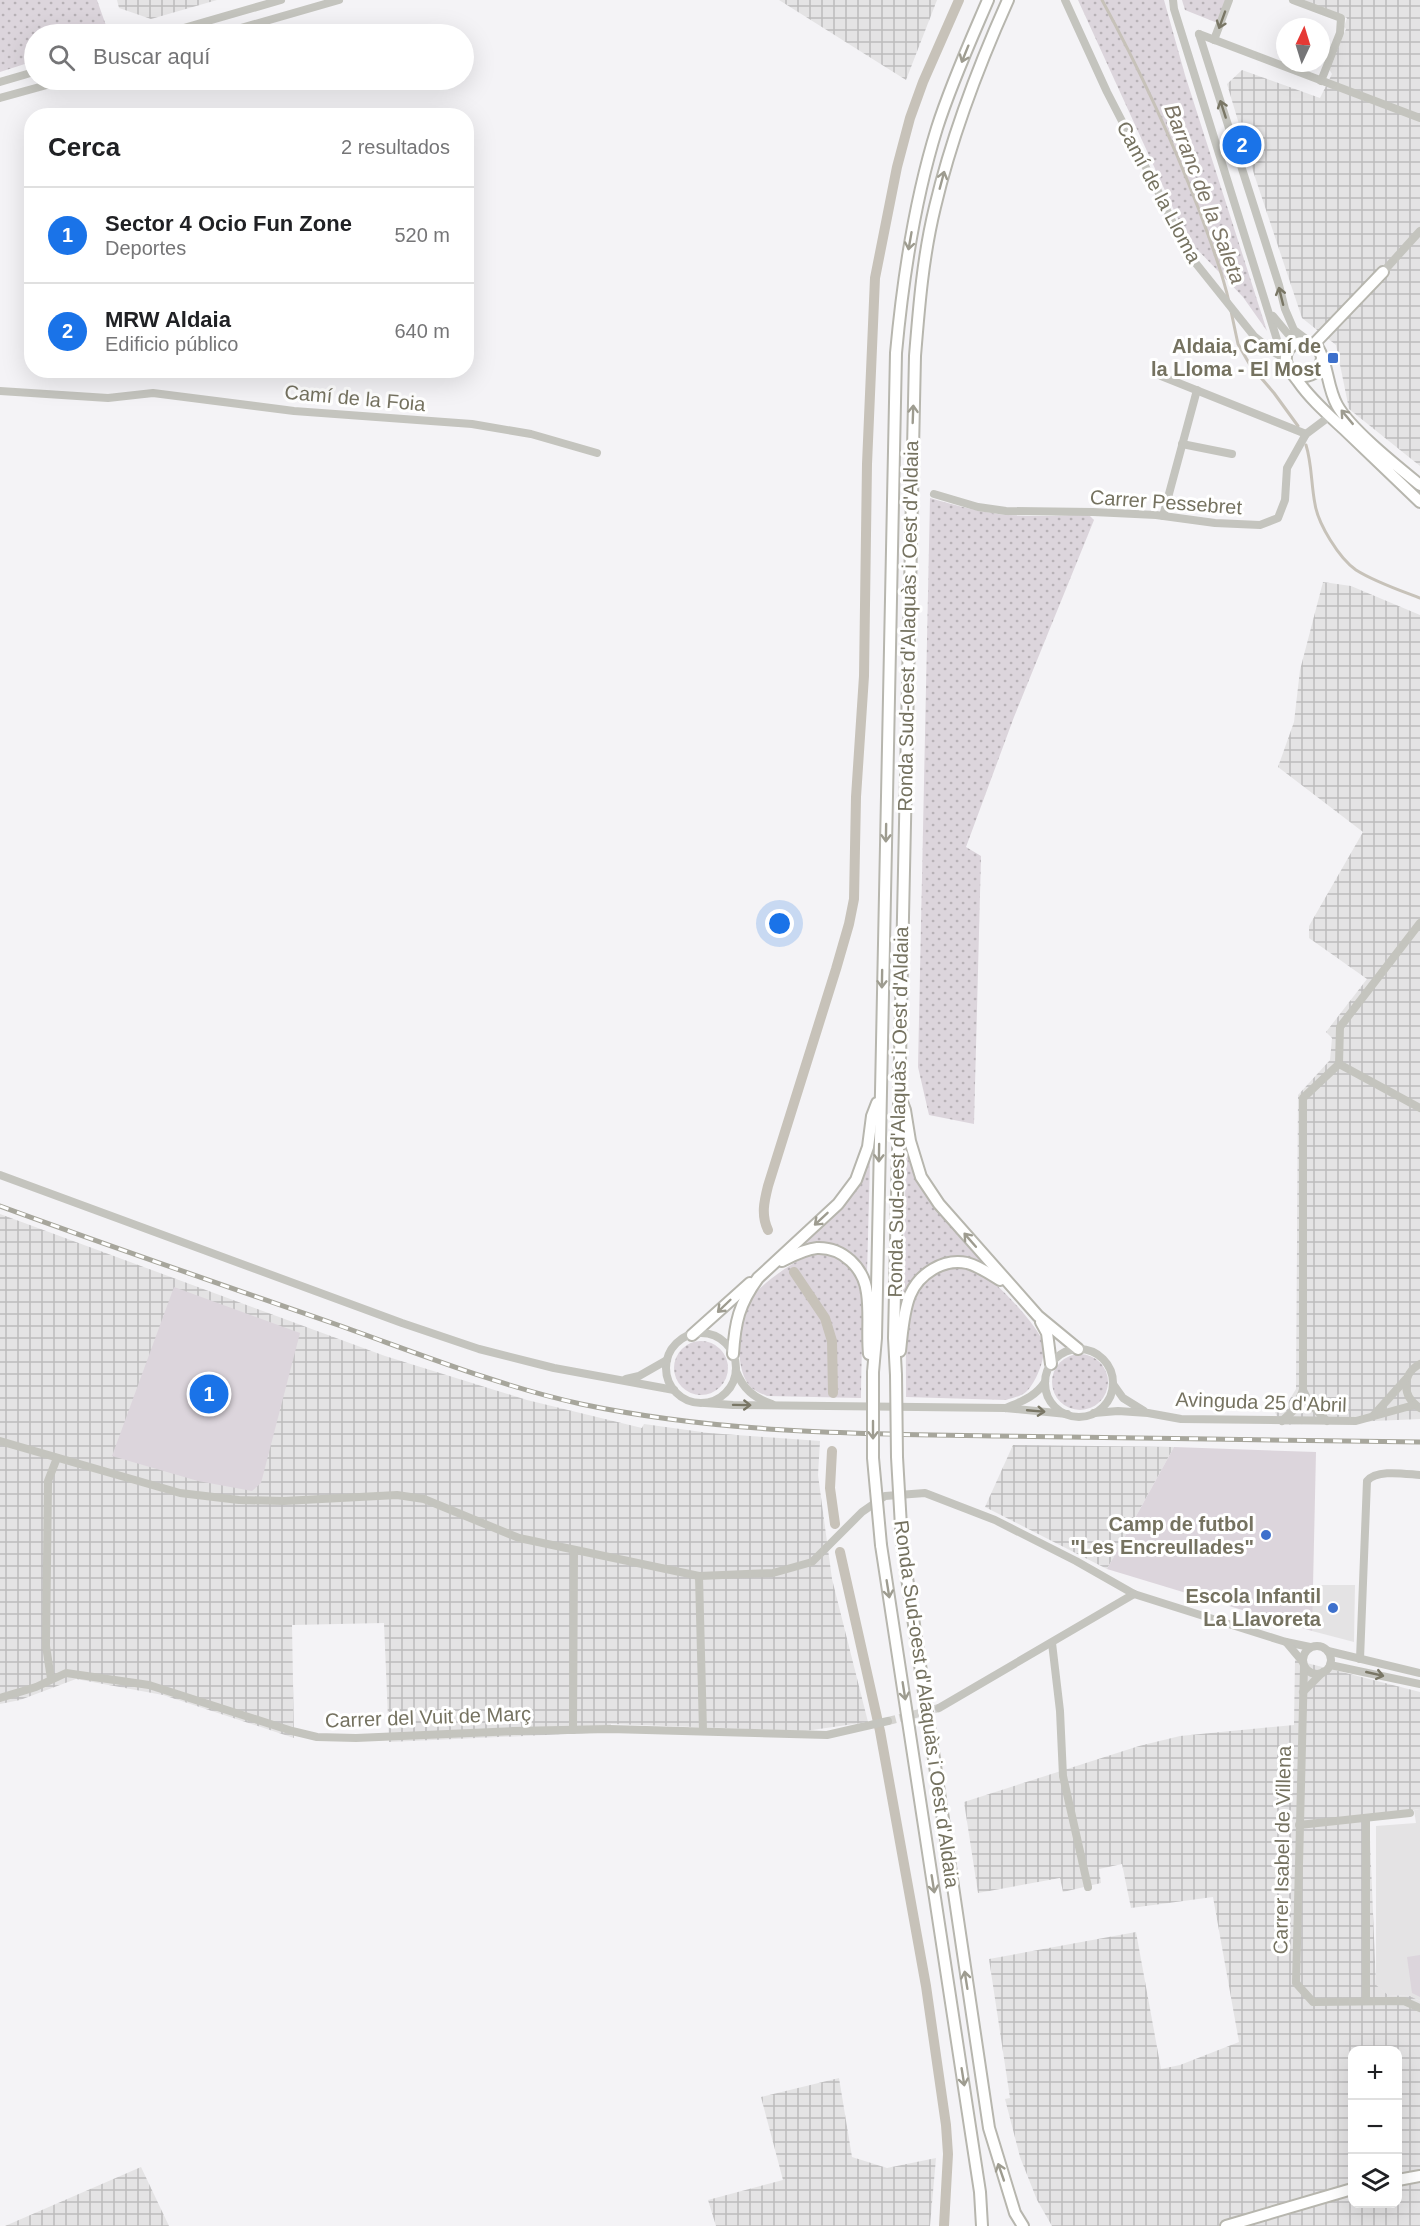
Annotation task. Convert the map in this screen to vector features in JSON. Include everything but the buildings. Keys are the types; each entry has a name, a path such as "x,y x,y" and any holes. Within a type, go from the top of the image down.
{"main road":[{"name":"Ronda Sud-oest d'Alaquàs i Oest d'Aldaia","path":"982,2226 981,2192 881,1545 873,1458 873,1372 876,1338 895,399 902,283 917,204 937,127 988,0"},
{"name":"Ronda Sud-oest d'Alaquàs i Oest d'Aldaia","path":"1008,0 979,65 954,135 934,208 920,297 912,435 894,1338 902,1544 988,2128 1015,2213 1023,2226"},
{"path":"1314,347 1383,272"},
{"path":"1314,347 1294,344 1286,357 1299,383 1330,417 1420,502"},
{"path":"1291,371 1300,376 1311,375 1319,368 1314,347"},
{"path":"1314,347 1337,406 1395,466 1420,485"},
{"path":"692,1335 741,1290 771,1267 838,1204 856,1180 868,1147 872,1116 880,1094"},
{"path":"898,1094 905,1110 910,1142 921,1178 939,1204 1008,1285 1038,1316 1078,1349"},
{"path":"771,1267 814,1248 832,1250 850,1260 859,1270 867,1290 868,1353 873,1372"},
{"path":"896,1375 910,1296 926,1274 942,1265 966,1263 980,1268 1008,1285"},
{"path":"733,1354 736,1317 741,1304 758,1278"},
{"path":"1038,1316 1047,1333 1051,1364"},
{"path":"1402,2179 1420,2176"},
{"path":"1226,2226 1348,2190"}],"street":[{"path":"197,24 280,0"},
{"path":"255,24 339,0"},
{"name":"Camí de la Lloma","path":"1065,0 1107,92 1186,251 1254,336 1275,353 1286,357"},
{"path":"1173,0 1278,343 1286,357"},
{"path":"1214,40 1229,0"},
{"path":"1293,0 1341,18 1340,33 1321,81"},
{"path":"1314,347 1294,330 1285,309 1199,34 1420,118"},
{"path":"0,82 24,75"},
{"path":"0,98 29,90"},
{"path":"1383,272 1420,231"},
{"path":"1270,313 1288,334 1314,347"},
{"path":"1161,376 1306,434"},
{"path":"1163,516 1197,390"},
{"name":"Camí de la Foia","path":"0,391 108,398 153,393 294,411 472,424 531,434 597,453"},
{"name":"Carrer Pessebret","path":"934,494 978,507 1006,511 1094,512 1260,525 1278,518 1285,500 1287,468 1306,434 1330,417"},
{"path":"1182,444 1232,454"},
{"path":"1282,1421 1295,1409 1303,1390 1303,1098 1339,1064 1340,1027 1420,923"},
{"path":"1339,1064 1420,1108"},
{"path":"0,1175 413,1327 515,1359 674,1390"},
{"path":"779,1406 754,1396 744,1387 736,1369 733,1354 720,1339 702,1334 692,1335 676,1344 667,1360 668,1381 674,1390 688,1400 705,1403 779,1406 1005,1408 1085,1416 1094,1413 1107,1401 1113,1384 1112,1374 1107,1364 1099,1356 1078,1349 1068,1351 1058,1356 1051,1364 1039,1390 1030,1398 1005,1408"},
{"path":"616,1380 639,1376 667,1360"},
{"name":"Avinguda 25 d'Abril","path":"1372,1417 1419,1363"},
{"path":"705,1403 727,1392 735,1377 736,1369"},
{"path":"1406,1379 1406,1390 1417,1407"},
{"path":"1045,1381 1050,1401 1067,1414"},
{"name":"Avinguda 25 d'Abril","path":"1113,1384 1123,1398 1148,1413"},
{"path":"1303,1390 1310,1404 1327,1422"},
{"name":"Avinguda 25 d'Abril","path":"1094,1413 1118,1411 1148,1413 1178,1419 1327,1422 1360,1421 1417,1407"},
{"path":"0,1441 180,1493 239,1500 284,1501 397,1495 424,1499 519,1538 699,1576 773,1573 812,1562 862,1512 885,1496 925,1493 995,1520 1076,1561 1134,1594 1286,1642 1310,1647 1321,1646 1328,1651 1420,1672"},
{"path":"51,1679 46,1646 48,1481 57,1458"},
{"path":"1360,1659 1366,1481 1371,1476 1379,1474 1420,1474"},
{"path":"573,1730 574,1550"},
{"path":"699,1576 703,1731"},
{"path":"939,1708 1134,1594"},
{"path":"1052,1642 1060,1711 1064,1776 1088,1887"},
{"path":"1286,1642 1311,1672 1324,1672"},
{"path":"1303,1663 1304,1652 1310,1647"},
{"path":"1303,1692 1330,1665 1328,1651"},
{"name":"Carrer Isabel de Villena","path":"1303,1663 1296,1983 1313,2002 1366,2001"},
{"path":"1330,1665 1420,1684"},
{"name":"Carrer del Vuit de Març","path":"0,1698 36,1687 66,1673 149,1685 317,1737 356,1738 573,1730 827,1735 888,1721"},
{"path":"1299,1825 1410,1814"},
{"path":"1366,1819 1366,2001 1404,2001 1420,2008"}],"shaded area":[{"path":"0,0 97,0 105,24 24,24 24,64 0,72"},
{"path":"117,0 217,0 151,19 119,8"},
{"path":"779,0 937,0 906,80"},
{"path":"1078,0 1164,0 1185,75 1267,331 1243,297 1192,244 1178,219"},
{"path":"1182,0 1227,0 1220,21 1215,22 1185,10"},
{"path":"1304,0 1420,0 1420,466 1349,409 1336,345 1302,318 1227,84 1242,70 1320,98 1332,74 1330,67 1346,29 1344,27 1347,18"},
{"path":"930,498 998,514 1058,516 1088,514 1094,520 1014,717 966,847 981,856 974,1124 929,1115 918,1067"},
{"path":"1323,582 1351,586 1420,615 1420,1419 1281,1425 1274,1410 1287,1404 1296,1389 1298,1095 1330,1060 1332,1038 1326,1032 1367,979 1309,938 1309,926 1363,832 1278,767 1294,722 1300,670"},
{"path":"906,1154 928,1197 987,1263 985,1265 952,1258 935,1261 921,1270 903,1298"},
{"path":"869,1161 867,1274 852,1255 842,1248 830,1245 800,1246 840,1208"},
{"path":"0,1214 385,1356 527,1400 642,1428 644,1424 709,1433 820,1441 818,1475 832,1579 868,1722 805,1731 611,1724 611,1732 389,1742 384,1623 292,1625 294,1738 163,1695 76,1679 20,1700 0,1704"},
{"path":"815,1254 831,1256 843,1262 852,1270 857,1280 862,1304 861,1398 767,1396 752,1388 744,1376 739,1343 744,1310 748,1302 760,1288 778,1274 798,1261"},
{"path":"955,1267 978,1271 994,1283 1015,1304 1040,1335 1044,1348 1042,1362 1034,1382 1023,1394 1006,1400 906,1397 907,1339 914,1301 923,1285 936,1274"},
{"path":"174,1287 300,1333 261,1483 252,1491 198,1481 112,1456"},
{"path":"701,1341 711,1343 720,1349 726,1358 728,1368 726,1378 720,1387 711,1393 701,1395 691,1393 682,1387 676,1378 674,1368 676,1358 682,1349 691,1343"},
{"path":"1080,1354 1091,1356 1100,1362 1106,1371 1108,1382 1106,1393 1100,1402 1091,1408 1080,1410 1069,1408 1060,1402 1054,1393 1052,1382 1054,1371 1060,1362 1069,1356"},
{"path":"1013,1445 1174,1447 1107,1569 985,1507"},
{"path":"1174,1447 1316,1452 1312,1631 1107,1569"},
{"name":"Escola Infantil La Llavoreta","path":"1312,1585 1355,1585 1354,1642 1312,1631"},
{"path":"1295,1660 1420,1692 1420,1809 1369,1816 1376,1985 1388,1995 1410,1996 1420,2001 1420,2226 1052,2226 1037,2200 1020,2157 1005,2099 1010,2098 989,1959 1136,1932 1161,2069 1180,2065 1239,2042 1213,1897 1131,1908 1122,1864 1099,1869 1101,1883 1063,1892 1060,1878 978,1893 964,1802 1139,1746 1180,1736 1294,1725"},
{"path":"1420,1809 1420,2001 1410,1996 1388,1995 1376,1986 1376,1826 1416,1823 1414,1810"},
{"path":"1420,1955 1420,1997 1412,1993 1407,1957"},
{"path":"839,2078 852,2157 887,2168 936,2158 930,2226 716,2226 708,2200 783,2180 761,2097"},
{"path":"141,2167 169,2226 5,2226"}],"waterway":[{"path":"768,1230 764,1214 768,1186 836,969 854,899 856,797 864,676 867,464 875,278 897,167 910,118 923,82 959,0"},
{"name":"Barranc de la Saleta","path":"1102,0 1166,129 1199,210 1229,302"},
{"name":"Barranc de la Saleta","path":"1231,311 1238,344 1250,365 1298,426"},
{"name":"Barranc de la Saleta","path":"1306,445 1317,512 1336,549 1356,570 1387,586 1420,598"},
{"path":"794,1272 825,1318 832,1341 833,1393"},
{"path":"832,1451 830,1488 835,1524"},
{"path":"840,1552 880,1731 926,1986 946,2125 948,2154 944,2226"}],"tunnel":[{"path":"888,1721 939,1708"}],"railway":[{"path":"0,1206 428,1358 550,1397 632,1414 736,1426 840,1433 1420,1442"}],"place":[{"name":"MRW Aldaia","path":"1242,145"},
{"name":"Aldaia, Camí de la Lloma - El Most","path":"1333,358"},
{"name":"Sector 4 Ocio Fun Zone","path":"209,1394"},
{"name":"Camp de futbol \"Les Encreullades\"","path":"1266,1535"},
{"name":"Escola Infantil La Llavoreta","path":"1333,1608"}]}
